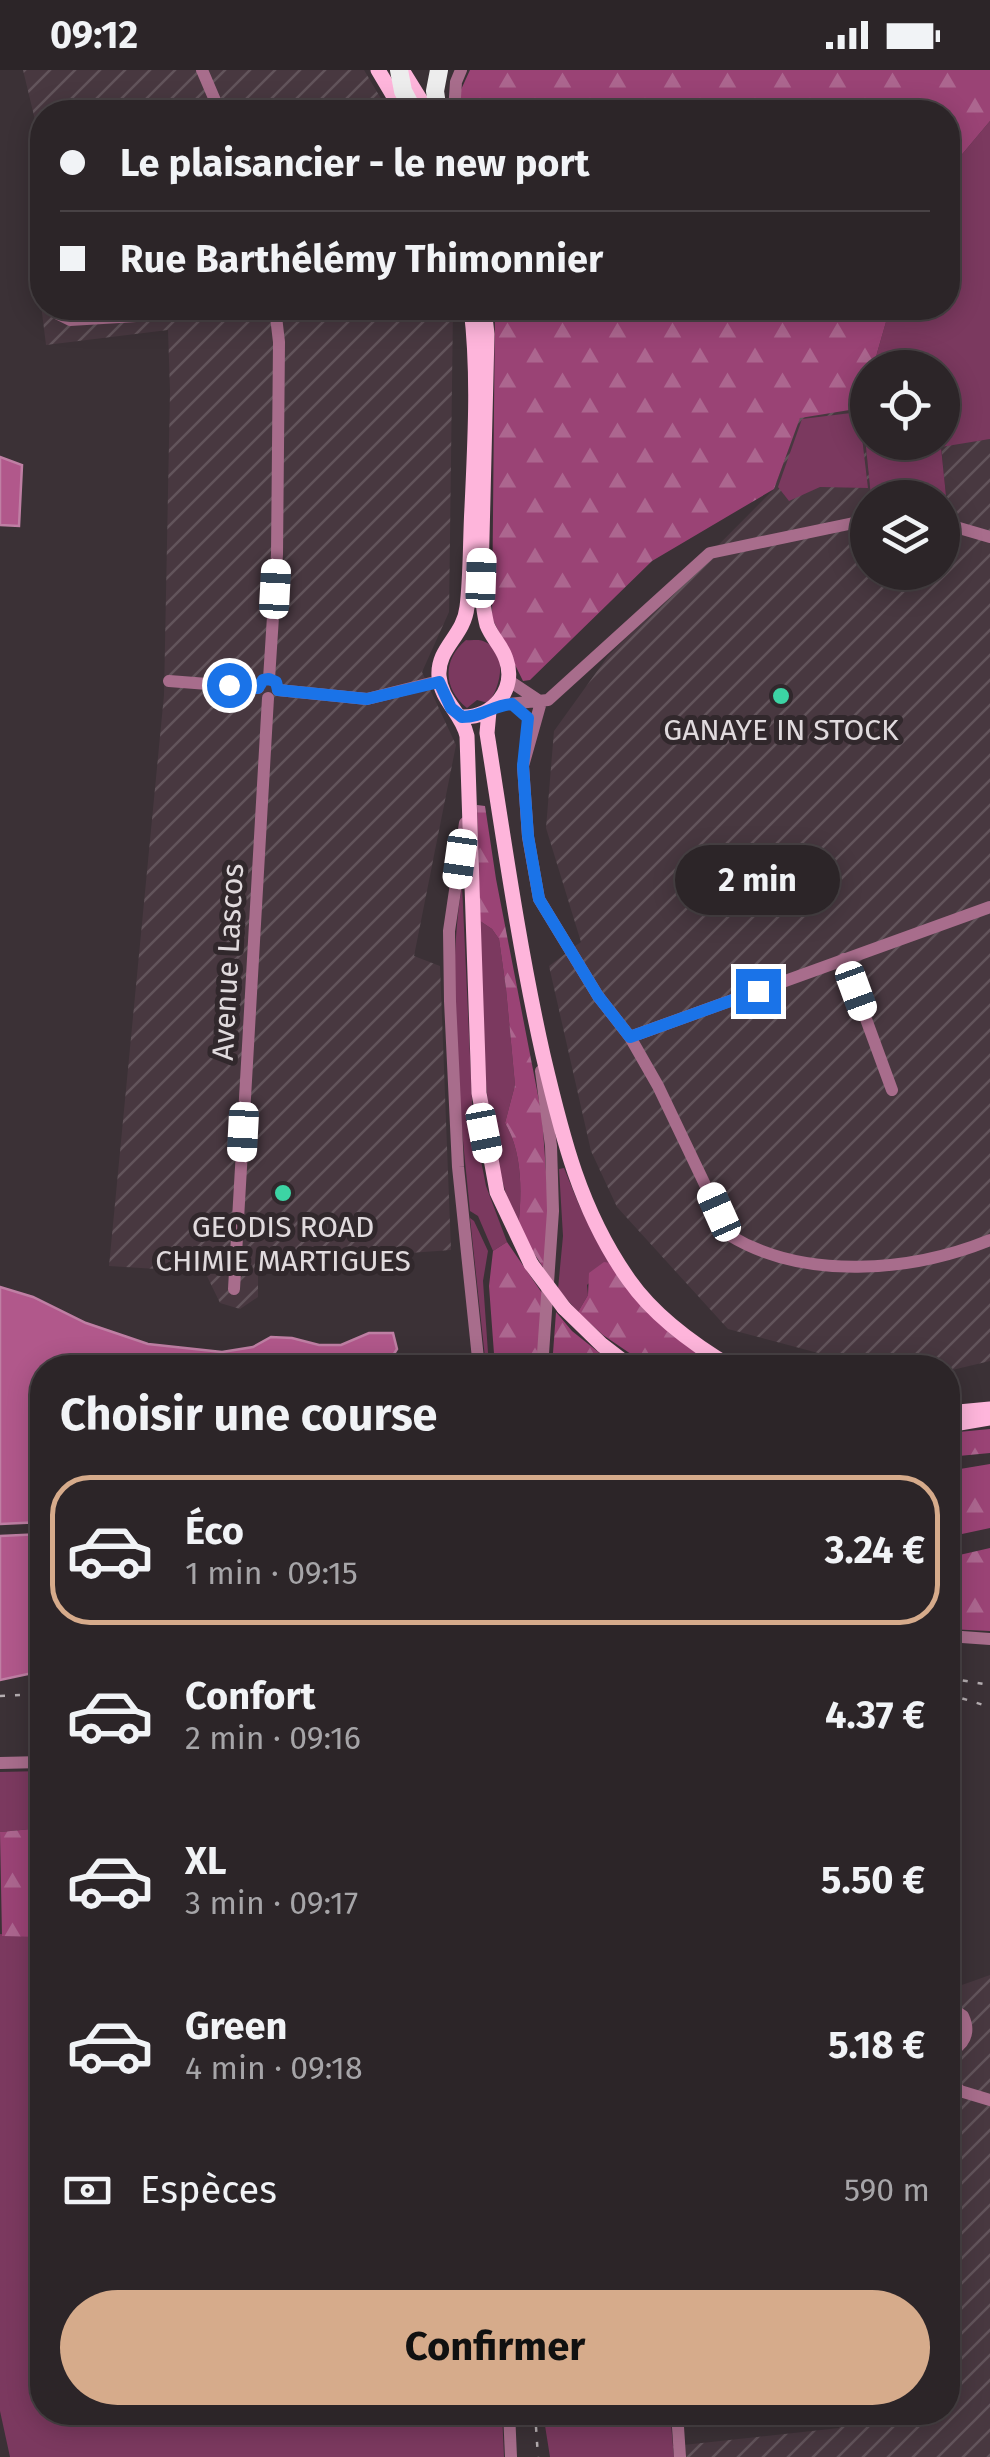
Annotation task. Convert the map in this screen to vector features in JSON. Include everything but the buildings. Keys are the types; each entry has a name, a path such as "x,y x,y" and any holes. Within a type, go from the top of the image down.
{"highway":[{"path":"400,70 408,100"},
{"path":"436,100 440,70"}],"main road":[{"path":"378,70 396,100"},
{"path":"400,70 420,100"},
{"path":"471,320 474,463 467,610 460,634 438,666 439,682 451,708 462,717 482,716 500,706"},
{"path":"485,320 481,578 485,619 492,638 506,656 508,680 487,733 532,1005 572,1172 598,1230 632,1284 649,1303 712,1355"},
{"path":"460,634 480,632 492,638"},
{"path":"462,717 470,786 477,1055 484,1133 497,1192 530,1264 564,1308 616,1355"},
{"path":"960,1411 990,1409"},
{"path":"960,1423 990,1418"}],"street":[{"path":"202,70 215,100"},
{"path":"455,100 461,70"},
{"name":"Avenue Lascos","path":"234,1289 277,554 279,342 274,320"},
{"path":"523,766 544,701 710,553 850,524"},
{"path":"960,528 990,537"},
{"path":"508,680 544,701"},
{"path":"169,681 367,699 439,682"},
{"path":"500,706 544,701"},
{"path":"500,706 528,718 523,766 528,836 539,899 598,996 630,1037 688,1144 729,1235 748,1247 810,1262 865,1267 938,1255 990,1240"},
{"path":"470,786 449,932 452,1085 477,1355"},
{"path":"630,1037 990,906"},
{"path":"844,960 892,1090"},
{"path":"532,1005 553,1178 553,1240 543,1355"},
{"path":"960,1637 990,1639"},
{"path":"0,1763 30,1762"},
{"path":"960,2013 966,2023 965,2038 960,2043"},
{"path":"960,2091 990,2100"},
{"path":"509,2425 510,2457"},
{"path":"678,2425 680,2457"}],"shaded area":[{"path":"23,70 364,70 382,100 30,100"},
{"path":"990,121 990,439 960,444 960,350 878,350 887,320 960,320 960,157"},
{"path":"43,320 453,320 449,612 422,672 456,745 414,956 440,966 451,1250 258,1264 258,1297 240,1309 220,1303 205,1272 109,1266 164,695 168,330 46,345"},
{"path":"850,410 850,460 867,460 869,480 850,480 850,590 960,590 960,480 944,480 942,460 960,460 960,443 990,439 990,1361 960,1368 960,1355 826,1355 728,1329 617,1207 591,1151 549,966 581,942 546,828 554,731 608,656 774,489 800,417"},
{"path":"850,413 850,460 865,460 867,480 850,480 850,488 820,487 789,501 778,487 802,419"},
{"path":"0,457 22,465 19,526 0,525"},
{"path":"867,460 942,460 944,480 869,480"},
{"path":"466,640 481,640 491,646 497,652 500,670 488,703 477,700 467,708 453,692 448,674 453,656"},
{"path":"462,885 473,1120 486,1186 507,1242 493,1251 478,1216 470,1211 459,1089 454,1006"},
{"path":"480,921 499,939 506,989 515,1085 505,1123 520,1174 518,1229 505,1191 490,1115 483,1038"},
{"path":"564,1168 610,1263 587,1285 588,1295 578,1312 558,1289 563,1236 559,1169"},
{"path":"470,1218 488,1251 483,1281 488,1355 485,1355"},
{"path":"0,1287 148,1344 222,1352 253,1347 271,1337 341,1345 369,1333 393,1333 397,1349 393,1355 30,1355 30,1523 0,1524"},
{"path":"30,1535 30,1674 0,1680 0,1536"},
{"path":"30,1771 30,1829 0,1832 0,1772"},
{"path":"0,1934 30,1936 30,2425 503,2425 504,2457 10,2457 0,2411"},
{"path":"990,1975 990,2457 573,2457 840,2425 960,2425 960,1986"},
{"path":"545,2425 671,2425 674,2457 550,2457"}],"green space":[{"path":"470,70 990,70 990,121 960,157 960,100 459,100"},
{"path":"495,320 887,320 878,350 850,350 850,410 800,418 774,489 652,561 530,680 523,681 492,618"},
{"path":"477,805 485,806 542,1116 548,1200 545,1270 518,1229 520,1174 505,1123 515,1085 506,989 499,939 480,921"},
{"path":"507,1242 544,1296 539,1355 494,1355 489,1286 493,1251"},
{"path":"604,1262 610,1263 710,1355 632,1355 578,1312 588,1295 589,1273"},
{"path":"556,1312 602,1355 553,1355"},
{"path":"990,1429 990,1453 960,1456 960,1432"},
{"path":"990,1464 990,1528 960,1534 960,1469"},
{"path":"990,1548 990,1631 960,1630 960,1555"},
{"path":"30,1829 30,1937 2,1936 0,1832"}],"railway":[{"path":"960,1680 990,1685"},
{"path":"0,1696 30,1695"},
{"path":"960,1698 990,1707"},
{"path":"536,2425 538,2457"}],"place":[{"name":"GANAYE IN STOCK","path":"781,696"},
{"name":"GEODIS ROAD CHIMIE MARTIGUES","path":"283,1193"}],"route":[{"path":"229,685 258,688 263,680 269,679 276,682 278,690 367,699 439,682 451,708 462,717 482,716 498,704 512,704 528,718 523,766 528,836 539,899 598,996 630,1037 758,991"}]}
